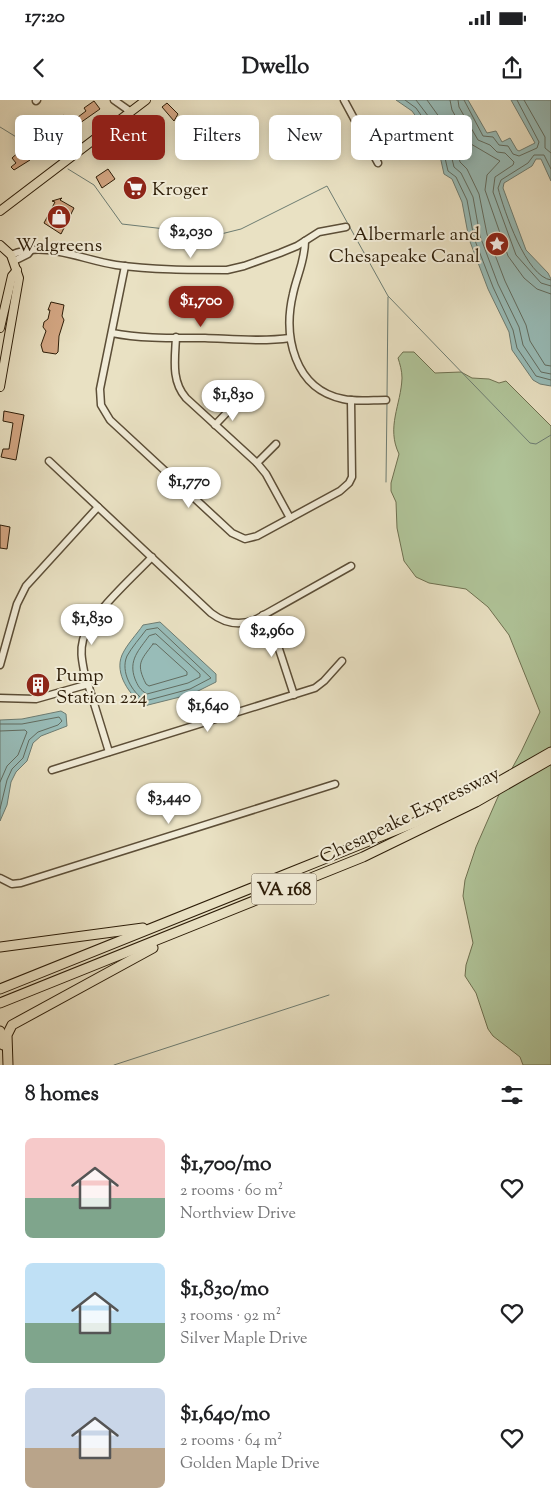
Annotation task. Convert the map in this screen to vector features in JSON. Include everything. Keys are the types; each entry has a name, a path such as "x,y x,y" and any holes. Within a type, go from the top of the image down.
{"highway":[{"name":"Chesapeake Expressway","path":"1,987 212,905 416,822 486,789 551,752"},
{"name":"Chesapeake Expressway","path":"4,1002 371,853 476,802 551,760"},
{"path":"0,947 136,929 212,905"},
{"path":"8,1065 0,1029 180,932"},
{"path":"8,1065 7,1037 10,1027 48,1004"}],"main road":[{"path":"0,211 146,100"},
{"path":"0,237 12,257 19,278 0,388"},
{"path":"0,245 12,257"},
{"path":"0,328 12,276 17,270"},
{"path":"8,346 13,294 10,287"}],"street":[{"path":"114,100 131,112"},
{"path":"344,100 378,163"},
{"path":"12,257 25,249 40,248 125,266 234,269 280,253 319,232 346,227"},
{"path":"305,241 304,258 292,294 290,338 294,357 305,377 327,393 350,400 386,400"},
{"path":"125,266 100,395 102,408 110,420 222,526 237,536 245,539 257,536 340,491 350,481 352,470 350,400"},
{"path":"112,333 125,336 271,340 290,338"},
{"path":"176,337 175,371 178,386 186,398 257,463 266,474 290,518"},
{"path":"215,425 235,404"},
{"path":"257,463 276,444"},
{"path":"49,461 219,619 240,624 263,615 351,566"},
{"path":"0,664 14,611 23,590 98,507"},
{"path":"109,752 81,660 81,650 87,629 152,557"},
{"path":"263,615 279,648 294,695"},
{"path":"52,770 294,695 320,685 342,661"},
{"path":"0,698 36,699 89,684"},
{"path":"0,878 12,884 21,883 335,784"}],"green space":[{"path":"403,352 414,352 435,373 461,372 472,378 489,379 499,383 506,381 551,426 551,1065 523,1065 520,1057 493,1036 488,1029 476,993 465,976 466,965 473,943 463,896 465,880 476,847 504,783 540,712 509,635 488,607 466,589 429,583 416,577 404,561 397,528 396,502 391,491 391,483 399,454 395,444 394,425 402,378 398,358"}],"water":[{"name":"Albermarle and Chesapeake Canal","path":"396,100 468,100 487,133 496,131 502,142 510,138 519,151 535,143 511,100 551,100 551,181 541,159 536,159 532,166 504,183 503,188 526,250 548,273 551,279 551,386 540,384 533,380 512,350 509,332 488,289 469,239 462,202 452,179 444,174 441,160 472,160 472,115 415,115"},
{"path":"160,622 216,674 216,682 192,694 144,706 125,684 120,669 120,662 122,655 143,625"},
{"path":"61,711 66,714 67,726 41,736 33,743 27,761 16,772 11,782 7,805 0,821 0,720 22,719"}],"building":[{"path":"94,101 100,109 82,122 81,115 86,111 84,108"},
{"path":"167,103 178,114 175,115 174,121 162,107"},
{"path":"15,155 15,160 30,160 14,170 11,167 16,163 12,158"},
{"path":"108,169 115,179 102,188 96,177"},
{"name":"Walgreens","path":"62,198 60,200 74,208 61,234 44,223 55,202 52,201"},
{"path":"51,302 64,305 62,316 64,320 56,354 43,352 41,345 46,331 43,327 44,322 48,319 50,310 48,310"},
{"path":"4,411 24,415 16,460 1,457 3,449 9,449 13,423 3,421"},
{"path":"0,525 10,527 7,549 0,548"}],"waterway":[{"path":"0,127 15,136"},
{"path":"68,169 94,185 122,224 217,235 241,229 327,186 388,296 530,443 536,444 551,435"},
{"path":"387,398 388,297"},
{"path":"386,482 387,402"},
{"path":"114,1065 329,995"}],"place":[{"name":"Kroger","path":"135,188"},
{"name":"Walgreens","path":"59,217"},
{"name":"Albermarle and Chesapeake Canal","path":"497,244"},
{"name":"Pump Station 224","path":"38,685"}]}
